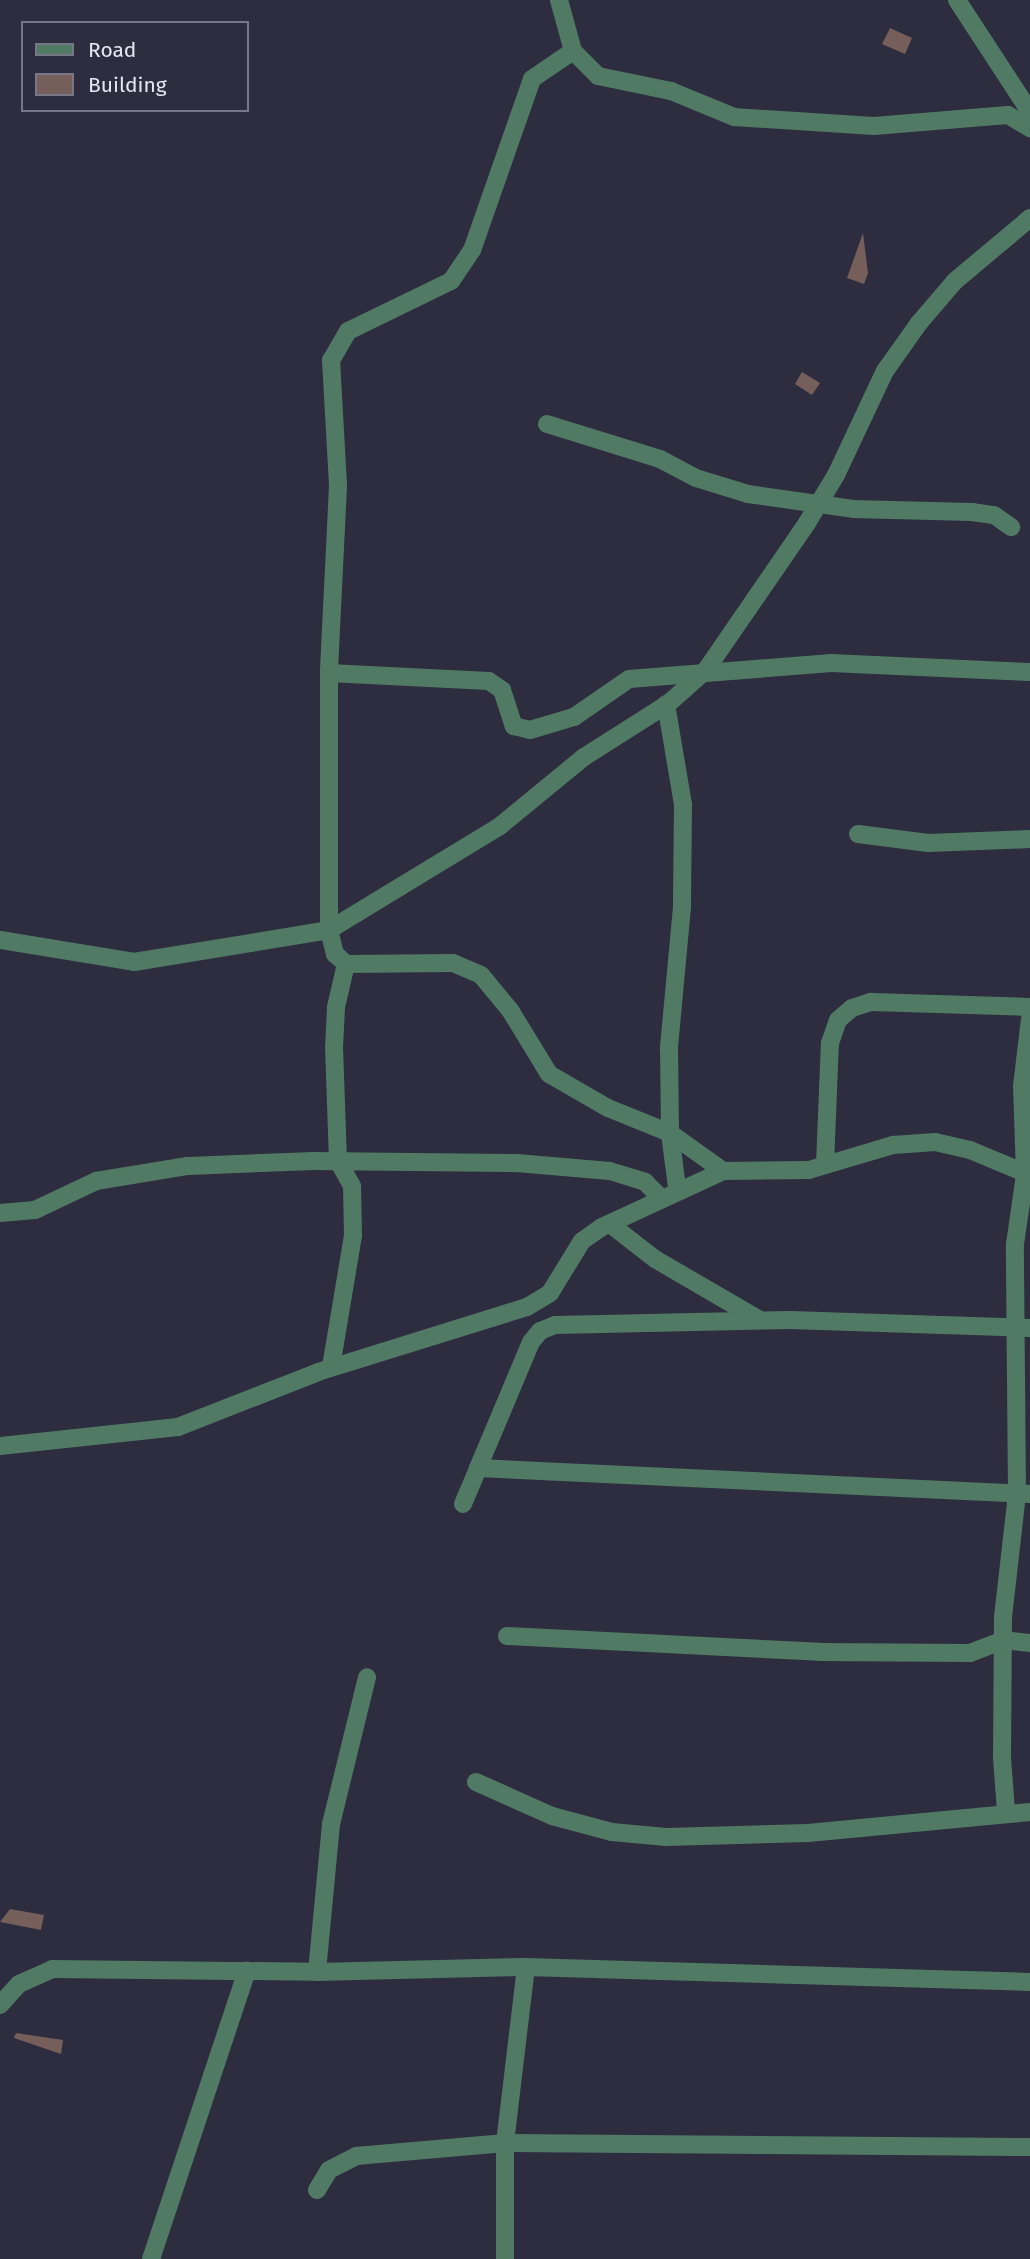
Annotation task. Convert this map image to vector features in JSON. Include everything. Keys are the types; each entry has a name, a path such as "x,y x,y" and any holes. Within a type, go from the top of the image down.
{"street":[{"path":"559,0 573,51 598,76 671,91 734,117 874,126 1007,115 1030,128"},
{"path":"957,0 1030,112"},
{"path":"573,51 533,79 472,250 451,281 348,331 331,360 338,486 329,673 329,930 335,954 346,964 453,963 481,975 510,1010 549,1074 608,1108 670,1133 723,1171"},
{"path":"0,940 134,962 329,930 500,826 584,757 666,704 702,673 738,627 818,504 885,371 919,323 955,281 1030,218"},
{"path":"547,424 660,459 696,478 748,494 818,504 972,512 994,515 1011,527"},
{"path":"329,673 489,681 502,690 514,726 530,730 574,717 629,679 831,663 1030,672"},
{"path":"666,704 683,805 684,851 669,1048 670,1133 677,1188"},
{"path":"858,834 928,843 1030,839"},
{"path":"331,1367 353,1236 352,1186 338,1161 334,1048 336,1007 346,964"},
{"path":"825,1165 830,1043 838,1020 852,1008 871,1002 1030,1007"},
{"path":"1006,1811 1002,1758 1004,1640 1023,1494 1023,1328 1015,1244 1027,1175 1022,1086 1030,1019"},
{"path":"0,1446 178,1427 331,1367 527,1307 550,1293 582,1241 662,1199 677,1188 723,1171 809,1170 893,1144 935,1142 970,1150 1027,1175"},
{"path":"0,1213 35,1210 96,1181 188,1166 338,1161 517,1163 610,1171 645,1182 662,1199"},
{"path":"610,1224 655,1259 761,1320"},
{"path":"527,1307 540,1331"},
{"path":"463,1504 522,1359 540,1331 555,1325 761,1320 1023,1328"},
{"path":"478,1468 1023,1494"},
{"path":"507,1636 820,1652 970,1653 1004,1640 1030,1643"},
{"path":"317,1972 331,1824 367,1677"},
{"path":"476,1782 552,1816 612,1832 666,1837 808,1833 1006,1811 1030,1812"},
{"path":"505,2259 505,2143 526,1967"},
{"path":"0,2005 19,1984 52,1969 317,1972 526,1967 1030,1982"},
{"path":"151,2259 247,1971"},
{"path":"317,2190 329,2170 356,2156 505,2143 1030,2147"}],"building":[{"path":"890,28 912,38 905,54 882,44"},
{"path":"863,233 868,273 864,284 847,278"},
{"path":"802,372 820,383 812,395 795,384"},
{"path":"10,1909 44,1915 41,1930 0,1922"},
{"path":"16,2033 63,2040 61,2054 14,2038"}]}
